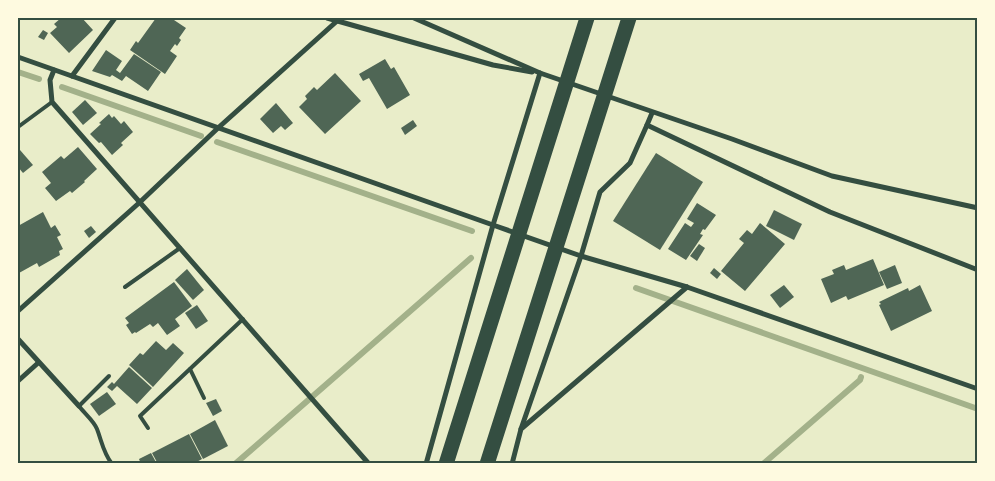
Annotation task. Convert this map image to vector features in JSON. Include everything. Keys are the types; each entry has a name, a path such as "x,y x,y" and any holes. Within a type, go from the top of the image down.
{"highway":[{"path":"446,464 587,18"},
{"path":"487,464 629,18"}],"street":[{"path":"72,76 115,18"},
{"path":"327,18 493,65 540,73"},
{"path":"414,18 540,73 832,176 978,208"},
{"path":"18,310 337,21"},
{"path":"18,57 581,256 687,287 978,389"},
{"path":"54,70 50,80 52,102 369,464"},
{"path":"426,464 493,225 540,73"},
{"path":"512,464 521,429 581,256 600,192 630,163 652,112"},
{"path":"647,125 830,212 978,270"},
{"path":"521,429 687,287"},
{"path":"18,339 79,406"},
{"path":"18,381 38,363"}],"lane":[{"path":"18,127 52,102"},
{"path":"125,287 180,248"},
{"path":"148,428 140,416 243,320"},
{"path":"190,369 204,398"},
{"path":"109,376 79,406 96,427 100,444 112,464"}],"building":[{"path":"61,18 82,18 93,30 69,53 50,33 57,27 54,24"},
{"path":"156,18 171,18 186,28 179,38 181,40 177,46 175,44 170,51 177,56 165,74 130,50 136,41 138,43"},
{"path":"43,30 48,33 44,40 38,37"},
{"path":"106,50 122,61 116,70 120,73 134,54 161,72 148,91 126,76 122,81 112,75 110,77 92,71"},
{"path":"385,59 391,69 394,67 410,95 387,109 369,78 363,81 359,74"},
{"path":"335,73 361,101 325,134 299,107 307,99 305,96 314,87 317,90"},
{"path":"85,100 97,113 83,125 72,112"},
{"path":"276,103 293,123 285,130 281,126 273,133 260,119"},
{"path":"109,114 112,118 114,116 121,124 124,121 133,132 112,155 101,142 99,143 90,134"},
{"path":"413,120 417,126 405,135 401,128"},
{"path":"78,147 97,169 72,193 70,191 56,201 45,188 51,183 42,172 61,156 64,159"},
{"path":"20,150 33,165 23,173 18,167 18,153"},
{"path":"656,153 703,182 660,250 613,221"},
{"path":"697,203 716,215 705,230 703,229 700,234 703,235 686,260 668,249 685,223 691,227 694,223 687,219"},
{"path":"774,210 802,224 794,240 766,226"},
{"path":"43,212 51,228 55,225 61,235 57,237 63,249 59,251 60,255 39,267 37,263 19,273 18,226"},
{"path":"760,223 785,244 745,291 721,271 744,243 739,239 747,230 752,234"},
{"path":"91,226 96,232 89,238 84,231"},
{"path":"699,244 705,248 697,261 690,256"},
{"path":"873,259 884,285 848,300 846,296 831,303 821,279 834,274 832,270 844,265 846,270"},
{"path":"895,265 902,283 887,289 879,272"},
{"path":"714,268 721,274 717,279 710,273"},
{"path":"187,269 204,290 193,300 175,280"},
{"path":"174,282 192,306 175,319 180,326 167,335 158,323 153,327 150,324 132,334 126,325 129,323 125,318"},
{"path":"784,285 794,297 780,308 770,295"},
{"path":"920,285 932,311 891,331 879,302 908,288 909,291"},
{"path":"197,305 208,321 196,329 185,313"},
{"path":"156,341 166,350 173,343 184,353 153,387 129,365 140,353 143,355"},
{"path":"129,367 152,388 137,404 117,386 112,391 107,387 112,382 114,384"},
{"path":"107,392 116,404 99,416 90,404"},
{"path":"216,399 222,411 213,416 206,403"},
{"path":"215,420 228,446 203,459 190,434"},
{"path":"189,434 202,459 193,464 158,464 152,453"},
{"path":"151,453 157,464 141,464 139,459"}],"waterway":[{"path":"18,72 39,79"},
{"path":"62,87 201,136"},
{"path":"217,142 472,231"},
{"path":"235,464 471,258"},
{"path":"636,288 978,409"},
{"path":"763,464 860,380 861,377"}]}
